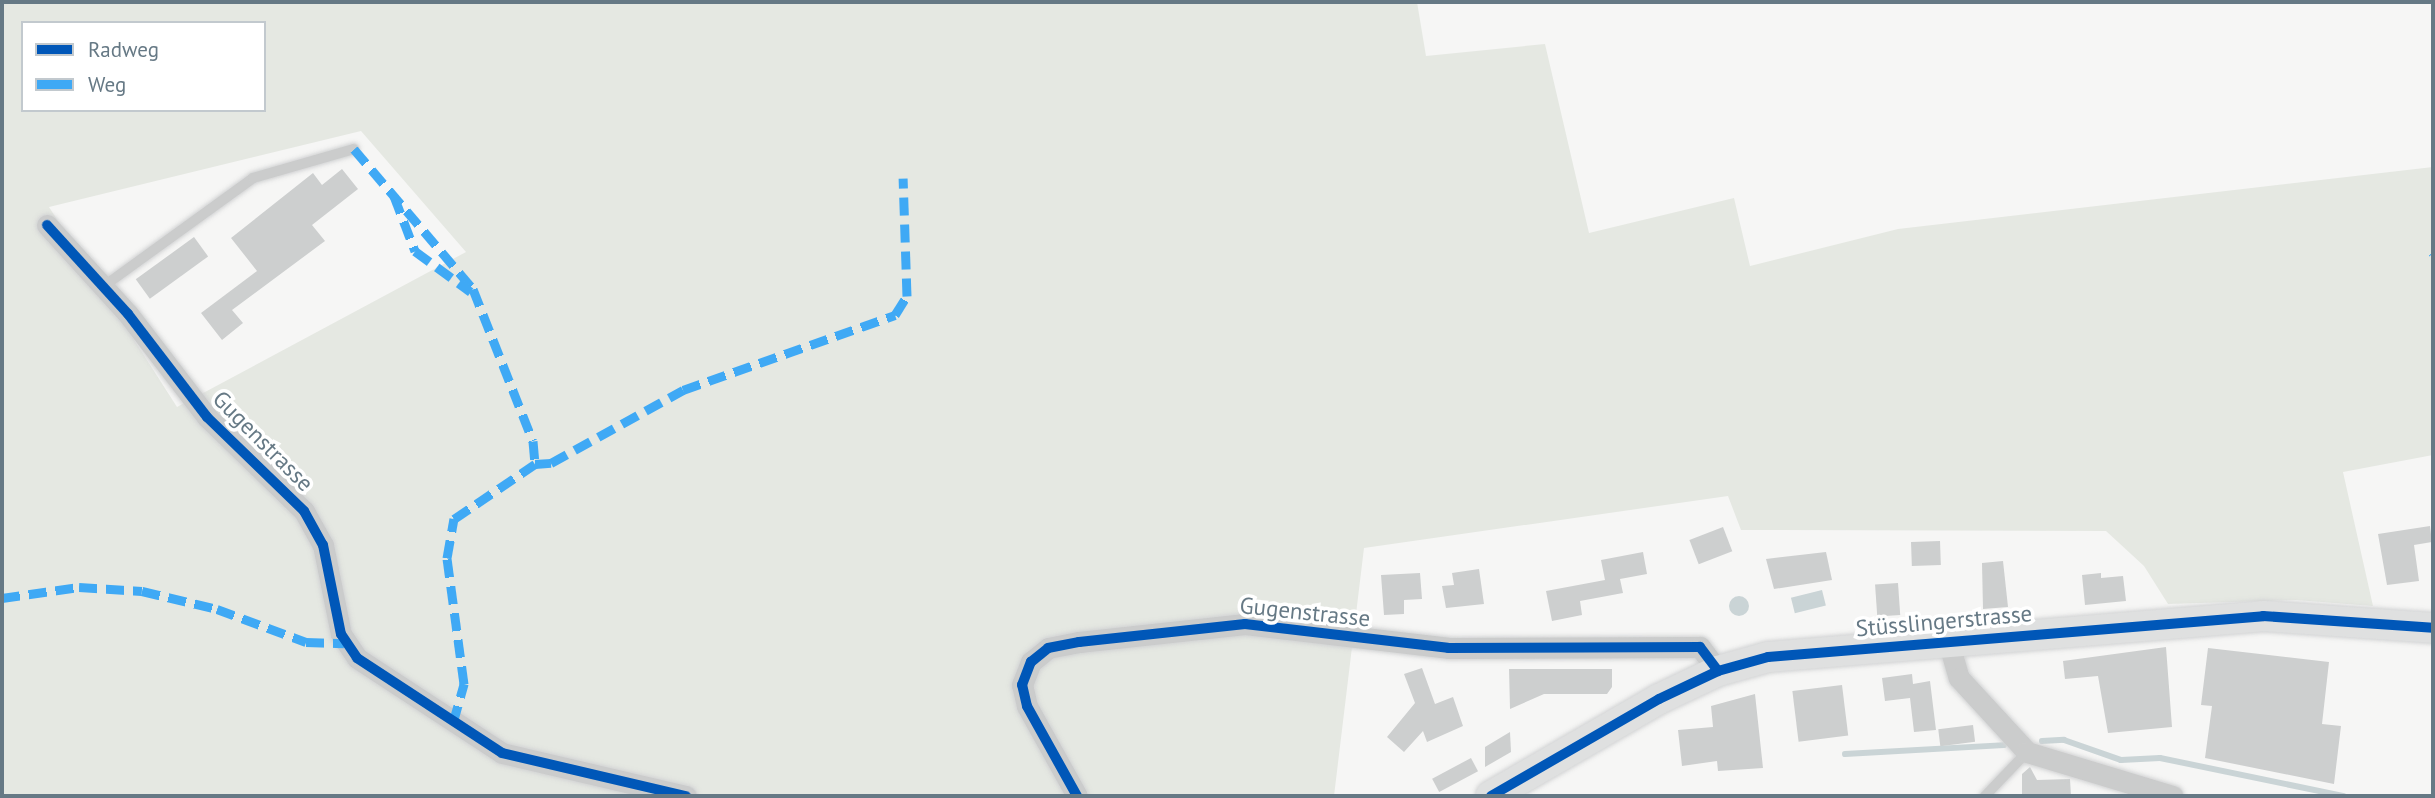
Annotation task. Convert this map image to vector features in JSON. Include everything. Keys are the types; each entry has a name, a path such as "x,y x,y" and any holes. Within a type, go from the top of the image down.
{"street":[{"name":"Gugenstrasse","path":"47,225 104,286 180,387 304,511 323,545 341,634 357,659 502,752 686,796"},
{"name":"Stüsslingerstrasse","path":"1491,796 1718,671 1768,657 2263,616 2433,628"},
{"name":"Gugenstrasse","path":"1077,796 1027,706 1022,685 1031,662 1048,648 1079,642 1245,624 1448,648 1700,647 1718,671"},
{"path":"1949,644 1959,678 2027,752 2173,796"}],"lane":[{"path":"104,286 254,178 354,149"},
{"path":"1985,796 2027,752"}],"shaded area":[{"path":"2,2 1417,2 1426,56 1545,44 1589,233 1734,198 1750,266 1898,229 2433,167 2433,455 2343,472 2373,606 2296,600 2168,604 2144,566 2106,531 1741,530 1728,496 1364,548 1334,796 2,796","holes":["361,131 466,252 177,407 49,207"]},
{"path":"1822,590 1826,606 1795,613 1791,598"},
{"path":"1739,596 1746,599 1749,606 1746,613 1739,616 1732,613 1729,606 1732,599"}],"building":[{"path":"342,169 358,189 312,225 325,241 232,310 243,323 222,340 201,313 257,271 231,238 313,173 322,185"},
{"path":"194,237 208,256 150,299 136,279"},
{"path":"2430,526 2432,542 2414,545 2419,581 2387,585 2378,534"},
{"path":"1723,527 1732,551 1699,564 1689,540"},
{"path":"1940,541 1941,565 1912,566 1911,542"},
{"path":"1643,552 1647,574 1620,579 1623,593 1580,601 1582,615 1552,621 1546,591 1605,580 1601,560"},
{"path":"1826,552 1832,580 1774,589 1766,559"},
{"path":"2003,561 2008,607 1983,609 1982,563"},
{"path":"1479,569 1484,604 1446,608 1442,586 1454,585 1452,573"},
{"path":"1420,573 1422,599 1404,600 1404,614 1384,615 1381,575"},
{"path":"2101,573 2101,578 2123,576 2126,601 2085,605 2082,575"},
{"path":"1898,583 1900,615 1877,617 1875,585"},
{"path":"2166,647 2172,727 2108,733 2098,676 2065,679 2063,661"},
{"path":"2208,648 2329,662 2322,724 2341,726 2334,784 2205,758 2212,706 2201,705"},
{"path":"1422,668 1435,704 1453,697 1463,726 1427,742 1423,731 1404,752 1387,737 1415,703 1404,674"},
{"path":"1509,669 1612,669 1612,687 1607,694 1544,694 1510,709"},
{"path":"1912,674 1913,684 1930,681 1936,730 1914,732 1910,698 1885,701 1882,678"},
{"path":"1842,685 1848,736 1799,742 1792,691"},
{"path":"1755,694 1763,768 1718,771 1717,761 1682,766 1678,730 1713,727 1711,706"},
{"path":"1973,725 1975,742 1940,746 1938,729"},
{"path":"1510,732 1511,752 1485,767 1485,747"},
{"path":"1471,758 1478,771 1439,792 1432,779"},
{"path":"2030,767 2037,780 2070,779 2071,796 2022,796 2022,774"}],"waterway":[{"path":"2042,741 2064,740 2121,760 2160,758 2344,796"},
{"path":"1845,754 2004,745"}],"marked path":[{"path":"354,149 473,289 533,441 535,464"},
{"path":"453,723 464,684 447,558 454,519 535,464 551,463 683,390 895,315 907,296 903,178"},
{"path":"394,196 415,251 471,292"},
{"path":"2,598 79,587 142,591 217,609 306,642 344,643"}],"cycle path":[{"path":"47,225 128,314 207,417 304,511 323,545 341,634 357,658 502,753 686,796"},
{"path":"1491,796 1659,699 1718,671 1768,657 2263,616 2433,628"},
{"path":"1077,796 1027,706 1022,685 1031,662 1048,648 1079,642 1245,624 1448,648 1700,647 1718,671"}]}
